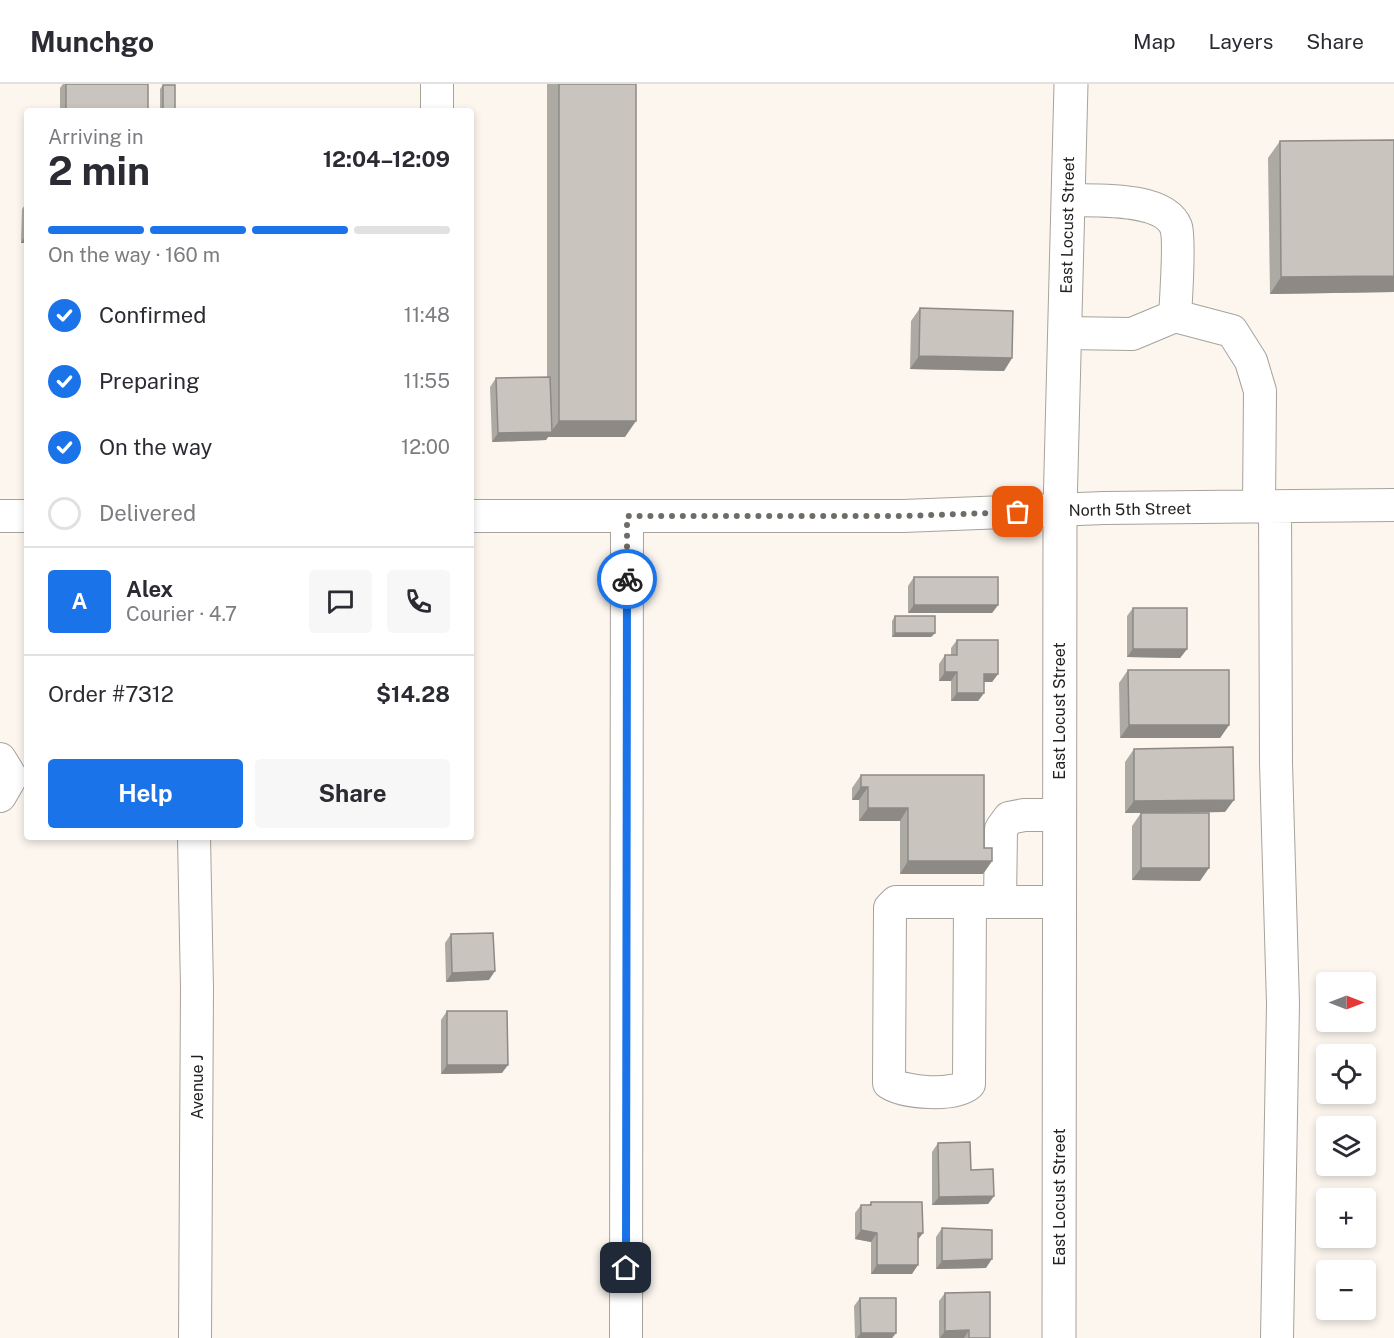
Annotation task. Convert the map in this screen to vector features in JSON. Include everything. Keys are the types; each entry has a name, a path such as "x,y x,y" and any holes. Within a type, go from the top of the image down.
{"main road":[{"name":"East Locust Street","path":"1059,1338 1060,510 1071,84"}],"street":[{"path":"437,84 437,108"},
{"path":"1068,200 1136,202 1163,213 1176,227 1175,316"},
{"path":"1065,333 1132,334 1175,316 1232,331 1251,361 1260,391 1267,506 1282,1004 1276,1338"},
{"name":"North 5th Street","path":"474,516 903,516 1060,510 1394,505"},
{"path":"0,516 24,516"},
{"path":"626,1338 627,516"},
{"path":"0,759 11,777 0,796"},
{"path":"1058,902 985,902 896,902 890,908 889,1083 898,1088 921,1092 963,1090 969,1084 985,902 1001,829 1009,818 1024,815 1059,815"},
{"name":"Avenue J","path":"194,840 197,988 195,1338"}],"building":[{"path":"66,84 148,84 148,108 66,108"},
{"path":"559,84 636,84 636,421 559,421"},
{"path":"163,85 175,85 175,108 163,108"},
{"path":"1394,140 1394,276 1281,277 1280,141"},
{"path":"920,308 1013,311 1012,358 919,356"},
{"path":"550,377 552,432 498,433 496,378"},
{"path":"914,577 998,577 998,605 914,605"},
{"path":"1133,608 1187,608 1187,649 1133,649"},
{"path":"895,616 935,616 935,633 895,633"},
{"path":"957,640 998,640 998,674 984,674 984,693 957,693 957,672 945,672 945,655 957,655"},
{"path":"1128,670 1229,670 1229,725 1129,725"},
{"path":"1233,747 1234,800 1134,801 1134,749"},
{"path":"861,775 984,775 984,848 992,848 992,861 908,861 908,808 868,808 868,787 861,787"},
{"path":"1141,813 1209,813 1209,868 1141,868"},
{"path":"493,933 495,971 452,973 451,934"},
{"path":"447,1011 507,1011 508,1065 447,1065"},
{"path":"970,1142 971,1170 993,1169 994,1196 939,1197 938,1143"},
{"path":"871,1202 922,1202 923,1233 918,1233 918,1265 877,1265 877,1233 861,1230 861,1205 871,1205"},
{"path":"942,1228 992,1230 992,1259 942,1261"},
{"path":"990,1292 990,1338 969,1338 969,1330 945,1331 945,1293"},
{"path":"860,1298 896,1298 896,1333 861,1333"}],"way so far":[{"path":"627,579 627,516 903,516 1018,512"}],"route":[{"path":"626,1268 627,579"}]}
